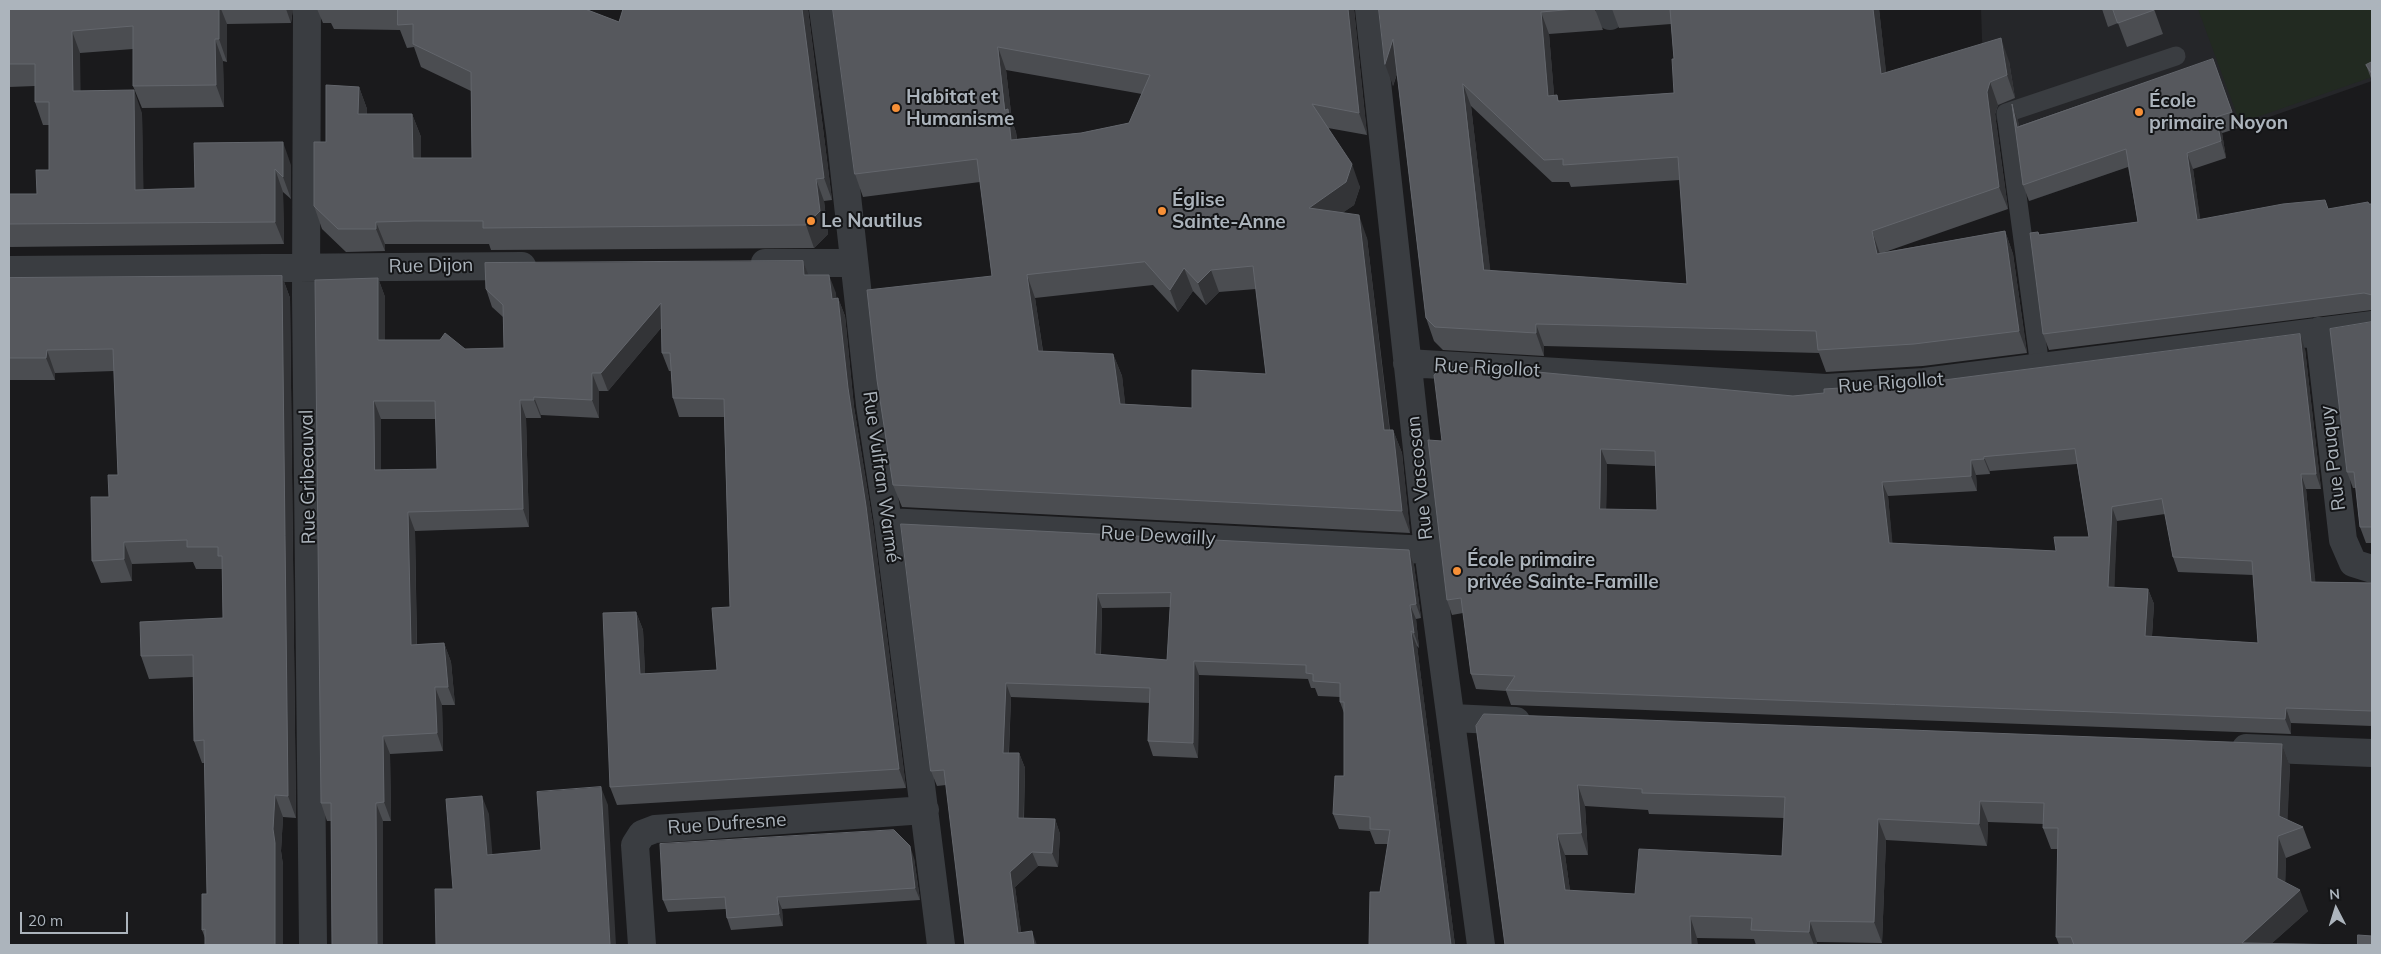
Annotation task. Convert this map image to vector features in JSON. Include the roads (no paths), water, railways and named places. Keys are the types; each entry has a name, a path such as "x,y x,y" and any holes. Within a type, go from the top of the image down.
{"street":[{"name":"Rue Gribeauval","path":"308,9 306,268 313,945"},
{"name":"Rue Vulfran Warmé","path":"823,9 870,405 888,522 941,945"},
{"name":"Rue Vascosan","path":"1369,9 1428,550 1481,945"},
{"path":"741,263 854,263"},
{"name":"Rue Dijon","path":"9,270 544,265"},
{"name":"Rue Rigollot","path":"1407,363 1826,388 1924,382 2372,325"},
{"name":"Rue Pauquy","path":"2319,331 2343,540 2353,563 2372,569"},
{"name":"Rue Dewailly","path":"888,522 1428,550"},
{"path":"1452,718 1539,722"},
{"path":"2225,748 2372,753"},
{"name":"Rue Dufresne","path":"642,945 635,845 642,834 656,829 925,810"}],"lane":[{"path":"2040,367 2006,114 2176,56"}],"place":[{"name":"Habitat et Humanisme","path":"896,108"},
{"name":"École primaire Noyon","path":"2139,112"},
{"name":"Église Sainte-Anne","path":"1162,211"},
{"name":"Le Nautilus","path":"811,221"},
{"name":"École primaire privée Sainte-Famille","path":"1457,571"}]}
